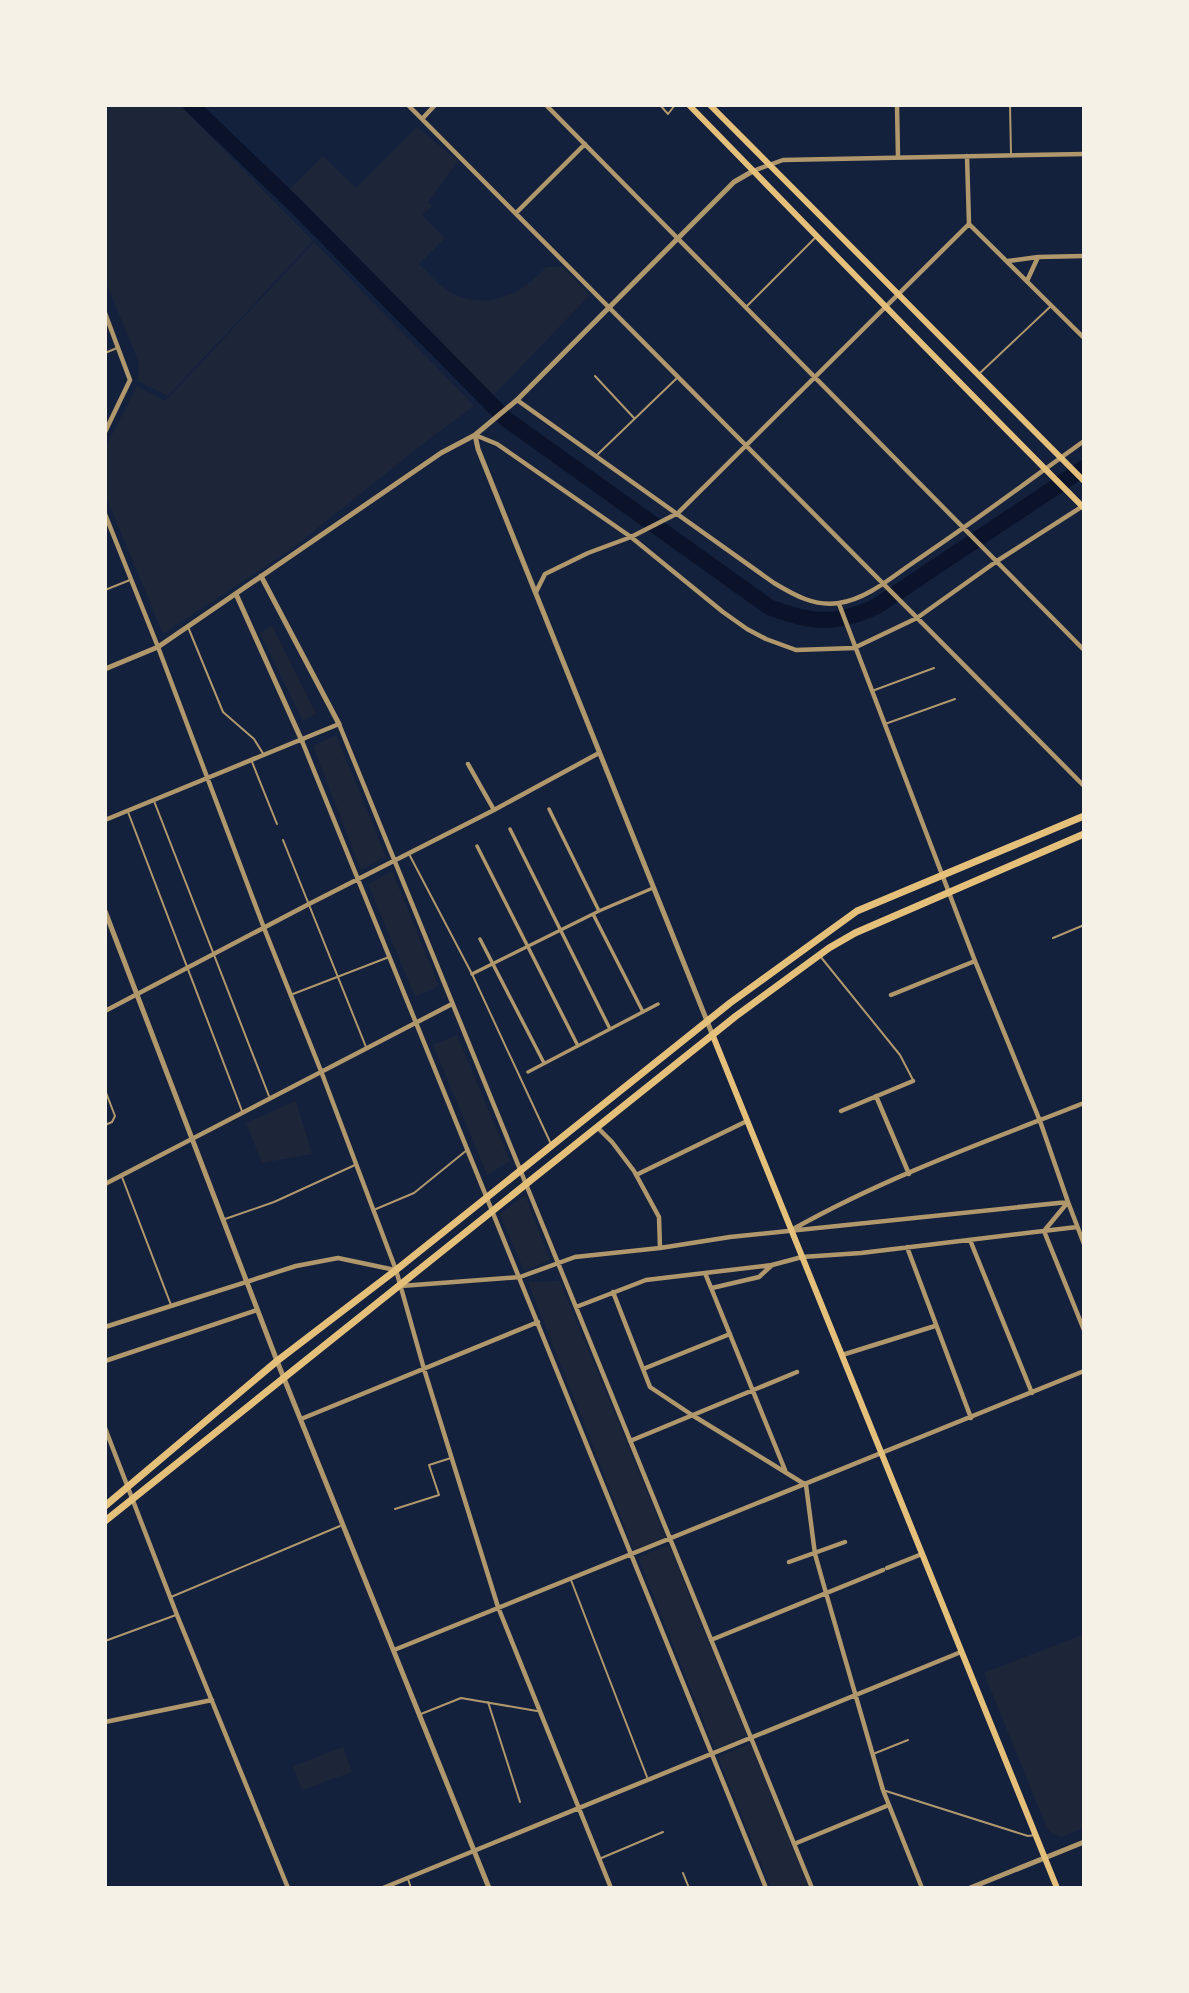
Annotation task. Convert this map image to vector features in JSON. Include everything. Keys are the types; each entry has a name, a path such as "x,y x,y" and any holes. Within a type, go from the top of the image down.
{"main road":[{"path":"689,105 1083,506"},
{"path":"710,105 1084,481"},
{"path":"105,1506 277,1361 396,1270 707,1021 857,911 1084,817"},
{"path":"105,1521 713,1036 819,955 855,933 1084,834"},
{"path":"713,1036 1057,1888"}],"street":[{"path":"408,105 1084,785"},
{"path":"422,118 435,105"},
{"path":"546,105 1084,650"},
{"path":"897,105 898,157"},
{"path":"516,213 585,144"},
{"path":"105,668 158,647 441,453 475,435 517,400 734,182 768,163 783,160 1084,154"},
{"path":"967,156 970,224 1084,338"},
{"path":"535,593 545,574 666,521 678,513 970,224"},
{"path":"1007,261 1084,256"},
{"path":"1027,281 1038,257"},
{"path":"105,313 130,380 105,432"},
{"path":"517,400 774,583 798,598 820,603 838,603 859,597 882,584 964,529 1084,441"},
{"path":"475,435 497,444 631,537 723,612 766,639 796,650 855,648 915,616 1083,506"},
{"path":"475,435 535,593 713,1036"},
{"path":"105,514 374,1210 396,1270 498,1607 611,1888"},
{"path":"261,576 339,724 812,1888"},
{"path":"236,594 302,741 766,1888"},
{"path":"838,603 975,961 1040,1121 1084,1244"},
{"path":"105,820 339,724"},
{"path":"105,1011 599,753"},
{"path":"468,764 494,810"},
{"path":"549,809 599,911"},
{"path":"510,829 610,1029"},
{"path":"477,846 578,1046"},
{"path":"472,974 599,911 653,888"},
{"path":"105,911 284,1380 489,1888"},
{"path":"593,914 643,1012"},
{"path":"481,939 544,1063"},
{"path":"891,995 975,961"},
{"path":"105,1183 453,1004"},
{"path":"528,1072 658,1004"},
{"path":"841,1111 913,1081"},
{"path":"876,1096 909,1174"},
{"path":"792,1230 830,1209 909,1174 1084,1103"},
{"path":"636,1175 747,1121"},
{"path":"598,1128 636,1175 659,1217 660,1248"},
{"path":"400,1286 520,1278 575,1257 792,1230 1068,1202"},
{"path":"1044,1231 1068,1202"},
{"path":"576,1307 646,1280 772,1265 802,1257 1077,1227"},
{"path":"1044,1231 1084,1330"},
{"path":"971,1240 1032,1393"},
{"path":"906,1247 971,1418"},
{"path":"105,1327 296,1266 338,1258 396,1270"},
{"path":"712,1288 759,1277 772,1265"},
{"path":"705,1273 785,1472"},
{"path":"613,1292 650,1387 806,1485"},
{"path":"105,1361 257,1310"},
{"path":"300,1419 538,1322"},
{"path":"842,1355 935,1326"},
{"path":"643,1369 730,1334"},
{"path":"394,1650 1084,1371"},
{"path":"631,1441 797,1372"},
{"path":"105,1428 177,1615 288,1888"},
{"path":"806,1485 815,1554 826,1593 883,1790 922,1888"},
{"path":"789,1563 845,1542"},
{"path":"711,1640 922,1554"},
{"path":"383,1888 752,1740 961,1652"},
{"path":"105,1722 212,1700"},
{"path":"794,1844 889,1805"},
{"path":"970,1888 982,1886 1084,1842"}],"lane":[{"path":"660,105 668,114 676,105"},
{"path":"1010,105 1011,155"},
{"path":"746,308 818,235"},
{"path":"978,374 1051,306"},
{"path":"105,353 118,348"},
{"path":"595,376 635,419"},
{"path":"597,456 678,377"},
{"path":"105,532 111,529"},
{"path":"105,590 131,580"},
{"path":"188,627 223,712 254,739 265,756"},
{"path":"872,691 934,668"},
{"path":"884,724 955,699"},
{"path":"252,761 277,824"},
{"path":"153,800 270,1098"},
{"path":"127,811 243,1112"},
{"path":"283,840 367,1049"},
{"path":"409,854 472,974 552,1145"},
{"path":"1053,938 1084,925"},
{"path":"819,955 900,1055 913,1081"},
{"path":"291,995 390,957"},
{"path":"105,1090 115,1116 112,1122 105,1125"},
{"path":"374,1210 414,1193 468,1149"},
{"path":"222,1220 274,1202 356,1165"},
{"path":"121,1176 171,1305"},
{"path":"396,1509 439,1495 429,1465 451,1458"},
{"path":"170,1597 344,1525"},
{"path":"570,1579 649,1781"},
{"path":"105,1641 177,1615"},
{"path":"420,1714 461,1698 539,1711"},
{"path":"487,1701 520,1802"},
{"path":"873,1755 908,1740"},
{"path":"883,1790 1028,1836 1036,1835"},
{"path":"598,1860 663,1832"},
{"path":"683,1873 689,1888"},
{"path":"407,1878 411,1888"}],"shaded area":[{"path":"105,105 180,105 313,241 168,396 138,381 139,363 105,280"},
{"path":"417,127 458,161 428,202 432,206 422,215 445,238 419,264 437,282 458,296 471,300 495,299 517,291 546,267 563,267 590,295 492,397 289,190 323,156 356,188"},
{"path":"314,242 474,406 290,550 163,634 105,494 105,448 137,386 165,401"},
{"path":"272,626 316,714 303,721 260,633"},
{"path":"336,735 386,857 361,870 313,746"},
{"path":"392,871 439,986 415,997 368,884"},
{"path":"457,1035 510,1161 487,1175 433,1045"},
{"path":"296,1101 312,1154 262,1163 246,1123"},
{"path":"525,1195 550,1260 524,1271 500,1214"},
{"path":"560,1281 666,1538 634,1550 528,1282"},
{"path":"669,1545 747,1736 715,1749 638,1557"},
{"path":"1084,1634 1084,1828 1061,1837 1049,1831 1046,1826 984,1673"},
{"path":"750,1743 809,1888 771,1888 718,1757"},
{"path":"343,1747 352,1772 302,1790 293,1766"}],"waterway":[{"path":"191,105 295,205 506,419 769,607 823,620 848,617 877,606 1084,468"}]}
